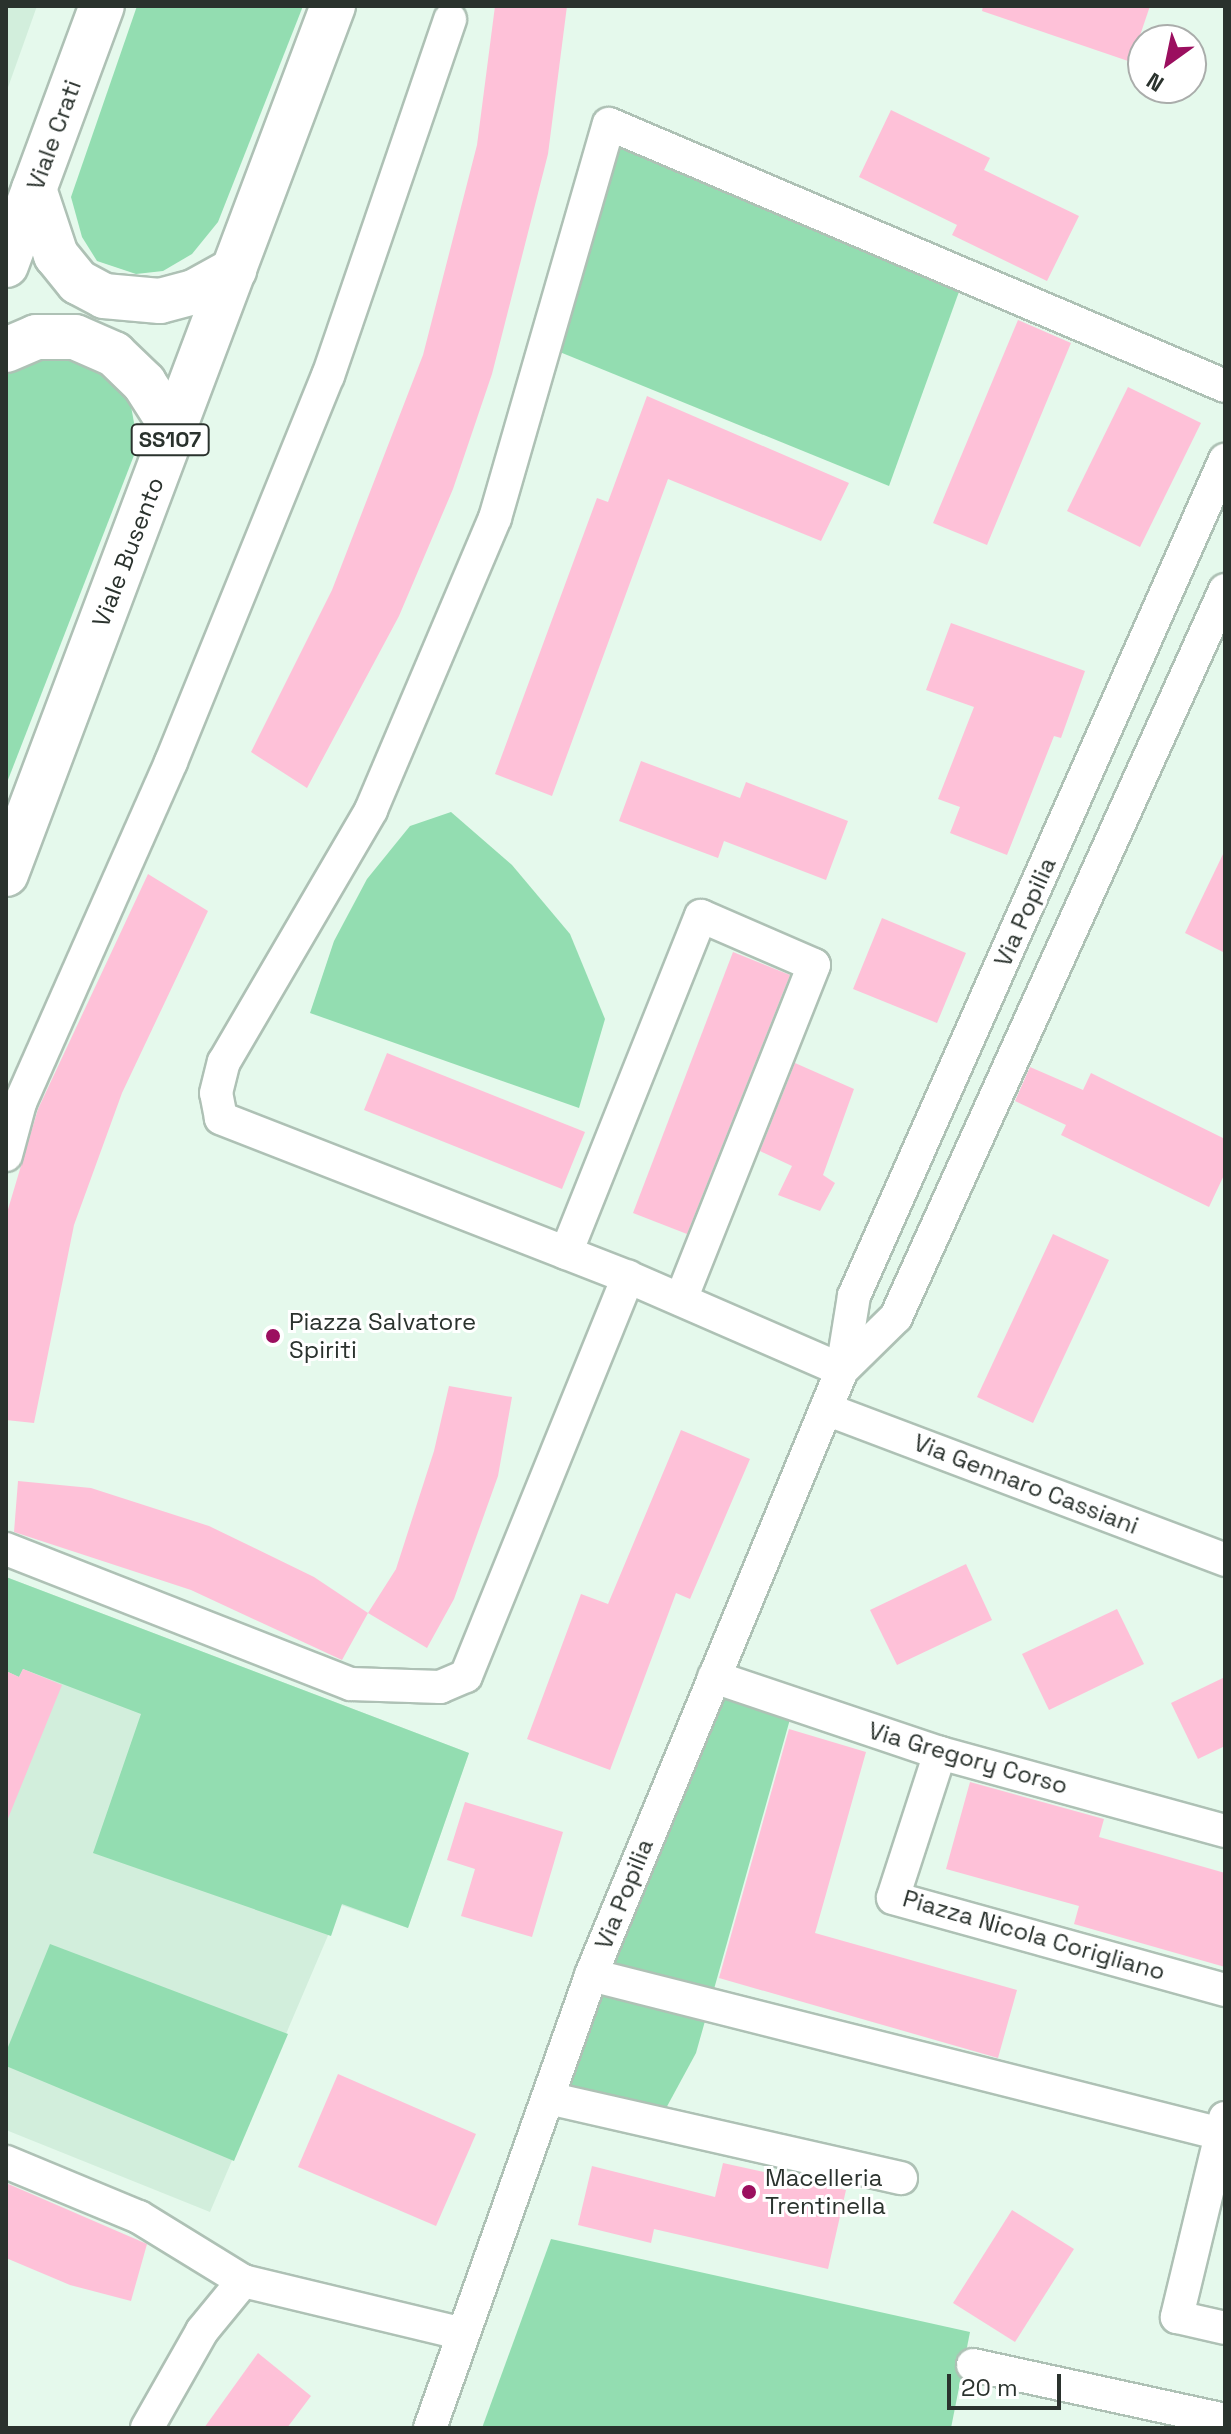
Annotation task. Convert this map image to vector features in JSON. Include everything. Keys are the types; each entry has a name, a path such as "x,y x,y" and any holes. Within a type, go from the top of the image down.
{"main road":[{"name":"Viale Crati","path":"6,265 102,6"},
{"name":"Viale Busento","path":"6,874 333,6"},
{"path":"34,189 56,255 78,282 104,296 160,301 194,292 234,270"},
{"path":"6,350 36,337 75,337 114,354 144,383 174,430"}],"street":[{"path":"6,1155 20,1103 171,762 328,376 450,19"},
{"path":"842,1370 628,1277 221,1118 216,1093 224,1062 243,1023 371,810 495,518 609,124 1225,386"},
{"name":"Via Popilia","path":"430,2428 591,1975 842,1370 854,1296 1225,460"},
{"name":"Via Popilia","path":"842,1370 896,1317 1225,590"},
{"path":"566,1253 701,916 814,965 681,1299"},
{"path":"6,1549 351,1684 440,1687 466,1676 628,1277"},
{"name":"Via Gennaro Cassiani","path":"826,1409 1225,1560"},
{"name":"Via Gregory Corso","path":"714,1677 940,1753 1225,1831"},
{"name":"Piazza Nicola Corigliano","path":"940,1753 893,1898 1225,1990"},
{"path":"591,1975 1223,2126 1219,2170 1177,2317 1225,2328"},
{"path":"548,2098 901,2178"},
{"path":"6,2162 139,2217 243,2281 463,2334"},
{"path":"147,2428 202,2331 243,2281"},
{"path":"973,2365 1225,2420"}],"shaded area":[{"path":"6,6 37,6 6,93"},
{"path":"6,1577 469,1753 408,1928 341,1905 210,2212 6,2130"}],"green space":[{"path":"137,6 303,6 218,222 192,254 163,271 136,274 97,261 82,237 71,197"},
{"path":"609,124 965,275 889,486 545,346"},
{"path":"56,353 91,361 115,379 131,406 138,445 6,785 6,371"},
{"path":"451,812 512,865 570,934 605,1019 579,1108 310,1013 334,941 367,879 410,826"},
{"path":"6,1577 469,1753 408,1928 342,1904 331,1936 93,1853 141,1714 23,1669 19,1677 6,1671"},
{"path":"714,1677 794,1705 696,2053 658,2123 548,2098"},
{"path":"50,1944 288,2034 234,2161 6,2066 6,2052"},
{"path":"551,2239 970,2332 951,2428 482,2428"}],"building":[{"path":"495,6 567,6 548,154 492,374 453,489 399,616 307,788 251,752 332,590 423,355 477,145"},
{"path":"983,6 1150,6 1144,24 1127,24 1127,61 982,11"},
{"path":"891,110 990,158 984,170 1079,216 1047,281 952,235 957,225 859,177"},
{"path":"1018,320 1071,343 987,545 933,523"},
{"path":"1128,387 1201,423 1140,547 1067,511"},
{"path":"647,396 849,483 821,541 668,479 552,796 495,774 597,498 608,502"},
{"path":"951,623 1085,671 1061,738 1054,736 1007,855 950,833 960,807 938,799 974,707 926,690"},
{"path":"641,761 740,798 746,782 848,821 826,880 724,841 718,858 619,821"},
{"path":"1225,850 1225,953 1185,933"},
{"path":"148,874 208,911 122,1093 74,1225 34,1423 6,1420 6,1216 38,1109"},
{"path":"882,918 966,953 937,1023 853,989"},
{"path":"733,952 790,975 687,1234 633,1213"},
{"path":"387,1053 585,1132 562,1189 364,1110"},
{"path":"795,1063 854,1089 823,1175 835,1183 820,1211 778,1195 792,1166 760,1151"},
{"path":"1030,1067 1083,1090 1091,1073 1225,1139 1225,1173 1209,1207 1061,1135 1066,1125 1015,1101"},
{"path":"1053,1234 1109,1260 1033,1423 977,1397"},
{"path":"449,1386 512,1397 498,1476 454,1599 427,1648 368,1613 396,1569 434,1451"},
{"path":"681,1430 750,1459 690,1599 676,1593 610,1770 527,1739 581,1594 608,1604"},
{"path":"18,1481 91,1488 209,1526 314,1577 368,1613 342,1660 191,1590 14,1532"},
{"path":"966,1564 992,1620 897,1665 870,1610"},
{"path":"1117,1609 1144,1664 1049,1710 1022,1654"},
{"path":"23,1669 62,1685 7,1821 6,1671 19,1677"},
{"path":"1225,1677 1225,1746 1198,1759 1171,1703"},
{"path":"789,1729 866,1752 815,1933 1017,1990 998,2058 719,1978"},
{"path":"970,1782 1104,1819 1099,1837 1225,1873 1225,1967 1074,1924 1079,1906 946,1869"},
{"path":"465,1802 563,1832 532,1937 461,1916 475,1869 447,1860"},
{"path":"338,2074 476,2134 436,2226 298,2167"},
{"path":"723,2163 846,2190 828,2269 654,2229 651,2243 578,2225 592,2166 715,2197"},
{"path":"6,2183 147,2244 131,2301 70,2285 6,2258"},
{"path":"1012,2210 1074,2249 1015,2342 953,2303"},
{"path":"258,2353 311,2396 287,2428 204,2428"}],"place":[{"name":"Piazza Salvatore Spiriti","path":"273,1336"},
{"name":"Macelleria Trentinella","path":"749,2192"}]}
